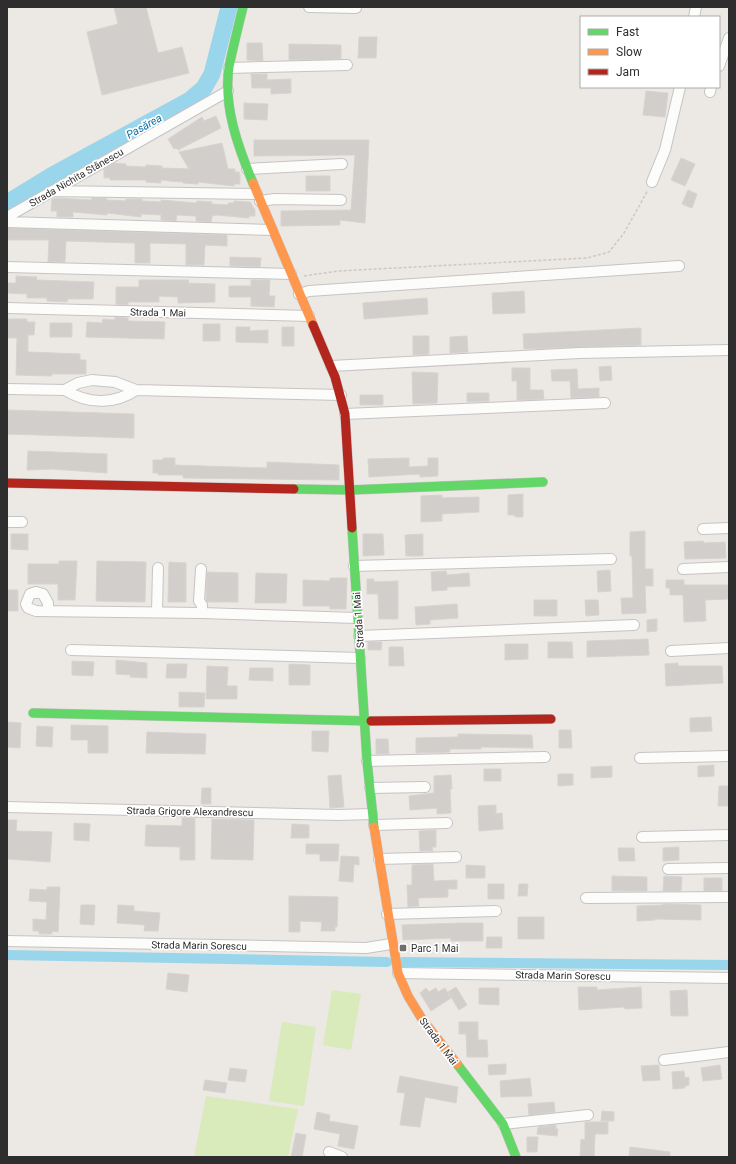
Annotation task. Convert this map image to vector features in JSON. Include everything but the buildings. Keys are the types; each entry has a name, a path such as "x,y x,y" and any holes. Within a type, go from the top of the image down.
{"street":[{"name":"Strada 1 Mai","path":"243,7 229,68 228,91 233,127 258,197 330,366 341,395 345,414 367,761 372,814 391,944 398,973 408,996 422,1019 503,1124 516,1157"},
{"path":"308,7 356,8"},
{"path":"720,63 729,38"},
{"path":"229,68 347,65"},
{"path":"652,182 665,150 680,88"},
{"name":"Strada Nichita Stănescu","path":"7,217 228,91"},
{"path":"247,169 342,164"},
{"path":"52,191 342,200"},
{"path":"7,222 272,230"},
{"path":"7,266 292,278"},
{"path":"299,294 316,291 679,266"},
{"name":"Strada 1 Mai","path":"7,308 309,316"},
{"path":"330,366 579,353 729,350"},
{"path":"7,389 65,390 78,383 92,380 115,382 136,390 341,395"},
{"path":"65,390 75,396 85,399 106,401 126,397 136,390"},
{"path":"345,414 605,403"},
{"path":"7,482 350,490 543,482"},
{"path":"7,522 22,522"},
{"path":"703,529 729,528"},
{"path":"354,566 611,559"},
{"path":"683,569 729,567"},
{"path":"157,612 158,568"},
{"path":"201,569 199,601 202,605 202,613"},
{"path":"48,611 202,613 357,618"},
{"path":"359,636 634,625"},
{"path":"672,651 729,648"},
{"path":"71,650 360,658"},
{"path":"33,713 364,721 551,719"},
{"path":"640,758 729,756"},
{"path":"367,761 545,757"},
{"path":"370,788 425,787"},
{"name":"Strada Grigore Alexandrescu","path":"7,807 338,815 372,814"},
{"path":"374,825 447,823"},
{"path":"642,837 729,835"},
{"path":"379,859 456,857"},
{"path":"668,869 729,868"},
{"path":"586,898 729,897"},
{"path":"387,914 496,911"},
{"name":"Strada Marin Sorescu","path":"7,941 366,948 391,944"},
{"name":"Strada Marin Sorescu","path":"398,973 729,978"},
{"path":"664,1060 729,1052"},
{"path":"503,1124 588,1115"},
{"path":"329,1152 342,1157"}],"path":[{"path":"292,278 338,271 587,258 609,252 617,244 652,182"}],"green space":[{"path":"332,990 361,994 351,1050 323,1045"},
{"path":"282,1022 316,1027 304,1106 269,1101"},
{"path":"206,1096 298,1109 288,1157 194,1157"}],"waterway":[{"name":"Pasărea","path":"7,203 51,176 190,100 204,88 212,74 229,7"},
{"path":"7,955 387,962"},
{"path":"403,962 729,965"}],"traffic: fast":[{"path":"243,7 229,67 228,97 237,141 253,183"},
{"path":"294,489 351,490 543,482"},
{"path":"352,528 367,761 374,827"},
{"path":"33,713 371,721"},
{"path":"457,1064 503,1124 516,1157"}],"traffic: slow":[{"path":"253,183 313,325"},
{"path":"374,827 398,973 408,996 422,1019 457,1064"}],"traffic: jam":[{"path":"313,325 335,377 345,414 352,528"},
{"path":"7,483 294,489"},
{"path":"371,721 551,719"}],"place":[{"name":"Parc 1 Mai","path":"403,948"}]}
